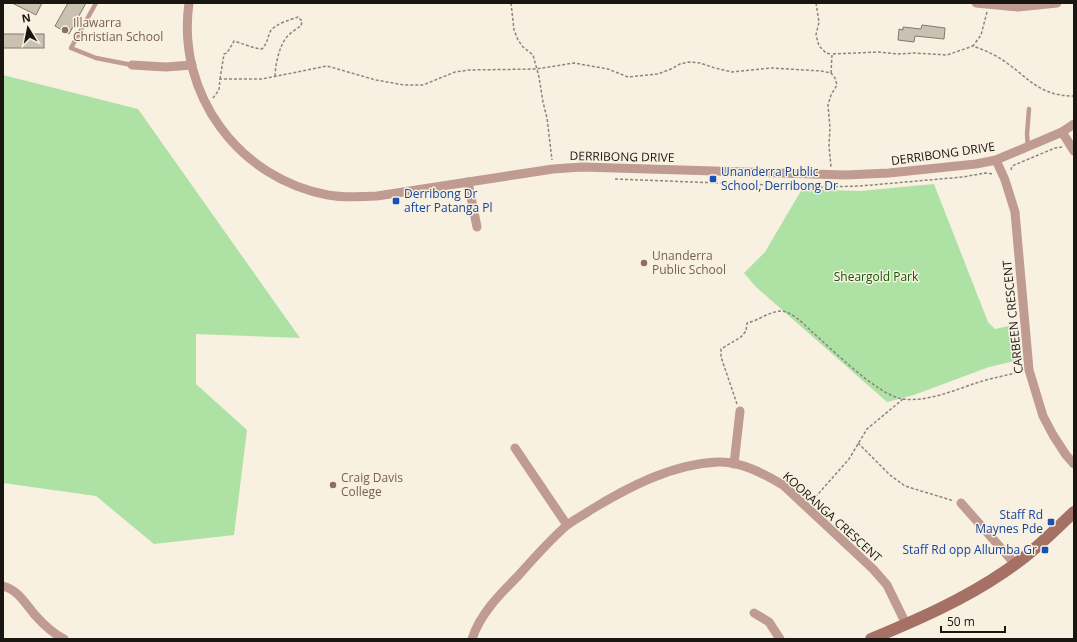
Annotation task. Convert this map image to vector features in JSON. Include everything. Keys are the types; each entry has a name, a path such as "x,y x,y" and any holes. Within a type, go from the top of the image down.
{"street":[{"name":"DERRIBONG DRIVE","path":"189,3 188,39 196,81 205,103 228,138 246,156 279,179 311,191 336,196 366,197 553,168 593,166 832,175 889,173 976,164 996,160 1062,132 1074,124"},
{"path":"976,3 1018,7 1057,3"},
{"path":"132,66 166,67 192,65"},
{"path":"1062,132 1074,151"},
{"name":"CARBEEN CRESCENT","path":"996,160 1005,180 1015,212 1029,370 1043,416 1060,445 1074,464"},
{"path":"468,182 478,227"},
{"path":"734,464 740,411"},
{"path":"515,448 567,525"},
{"name":"KOORANGA CRESCENT","path":"472,639 488,608 567,525 613,496 663,473 691,466 719,462 734,464 766,475 783,485 873,569 887,585 906,624"},
{"path":"961,503 1015,564"},
{"path":"871,639 955,602 983,586 1015,564 1074,512"},
{"path":"3,586 8,587 20,596 36,616 64,639"},
{"path":"754,613 769,622 780,639"}],"lane":[{"path":"96,3 71,48 96,58 132,66"},
{"path":"1028,147 1027,134 1029,109"}],"path":[{"path":"511,3 514,30 523,47 533,55 539,77 542,102 547,118 553,168"},
{"path":"816,3 819,22 816,35 819,46 826,53 879,52 947,55 974,46 995,55 1038,88 1052,94 1074,96"},
{"path":"974,46 980,35 987,14 988,5"},
{"path":"205,103 213,99 219,90 224,54 227,53 234,41 262,49 268,42 271,30 298,17 302,21 301,26 286,38 278,57 275,77"},
{"path":"831,74 832,54"},
{"path":"220,79 262,79 327,66 404,85 423,86 455,72 469,70 536,68 574,63 608,69 628,77 658,74 680,64 690,62 732,72 772,68 820,70 831,74 835,78 837,85 831,94 828,106 830,128 829,146 832,175"},
{"path":"740,411 721,357 721,349 741,337 746,331 747,324 780,311 790,314 805,325 873,385 887,394 903,399 915,400 930,398 988,380 1029,370"},
{"path":"806,507 849,459 867,429 903,399"},
{"path":"858,443 890,475 905,486 961,503"}],"green space":[{"path":"3,75 138,109 300,338 196,334 196,384 247,430 234,535 154,544 96,496 3,483"},
{"name":"Sheargold Park","path":"934,184 988,322 995,329 1013,325 1019,360 989,367 914,395 887,402 756,287 744,273 765,252 802,189 860,191"}],"building":[{"path":"12,3 42,3 36,15"},
{"path":"68,3 86,3 69,34 55,26"},
{"path":"922,25 945,28 944,39 915,36 914,42 898,40 899,29 903,30 903,27 921,29"},
{"path":"3,34 44,34 44,48 3,48"}],"place":[{"name":"Illawarra Christian School","path":"65,30"},
{"name":"Unanderra Public School, Derribong Dr","path":"713,179"},
{"name":"Derribong Dr after Patanga Pl","path":"396,201"},
{"name":"Unanderra Public School","path":"644,263"},
{"name":"Craig Davis College","path":"333,485"},
{"name":"Staff Rd Maynes Pde","path":"1051,522"},
{"name":"Staff Rd opp Allumba Gr","path":"1045,550"}]}
